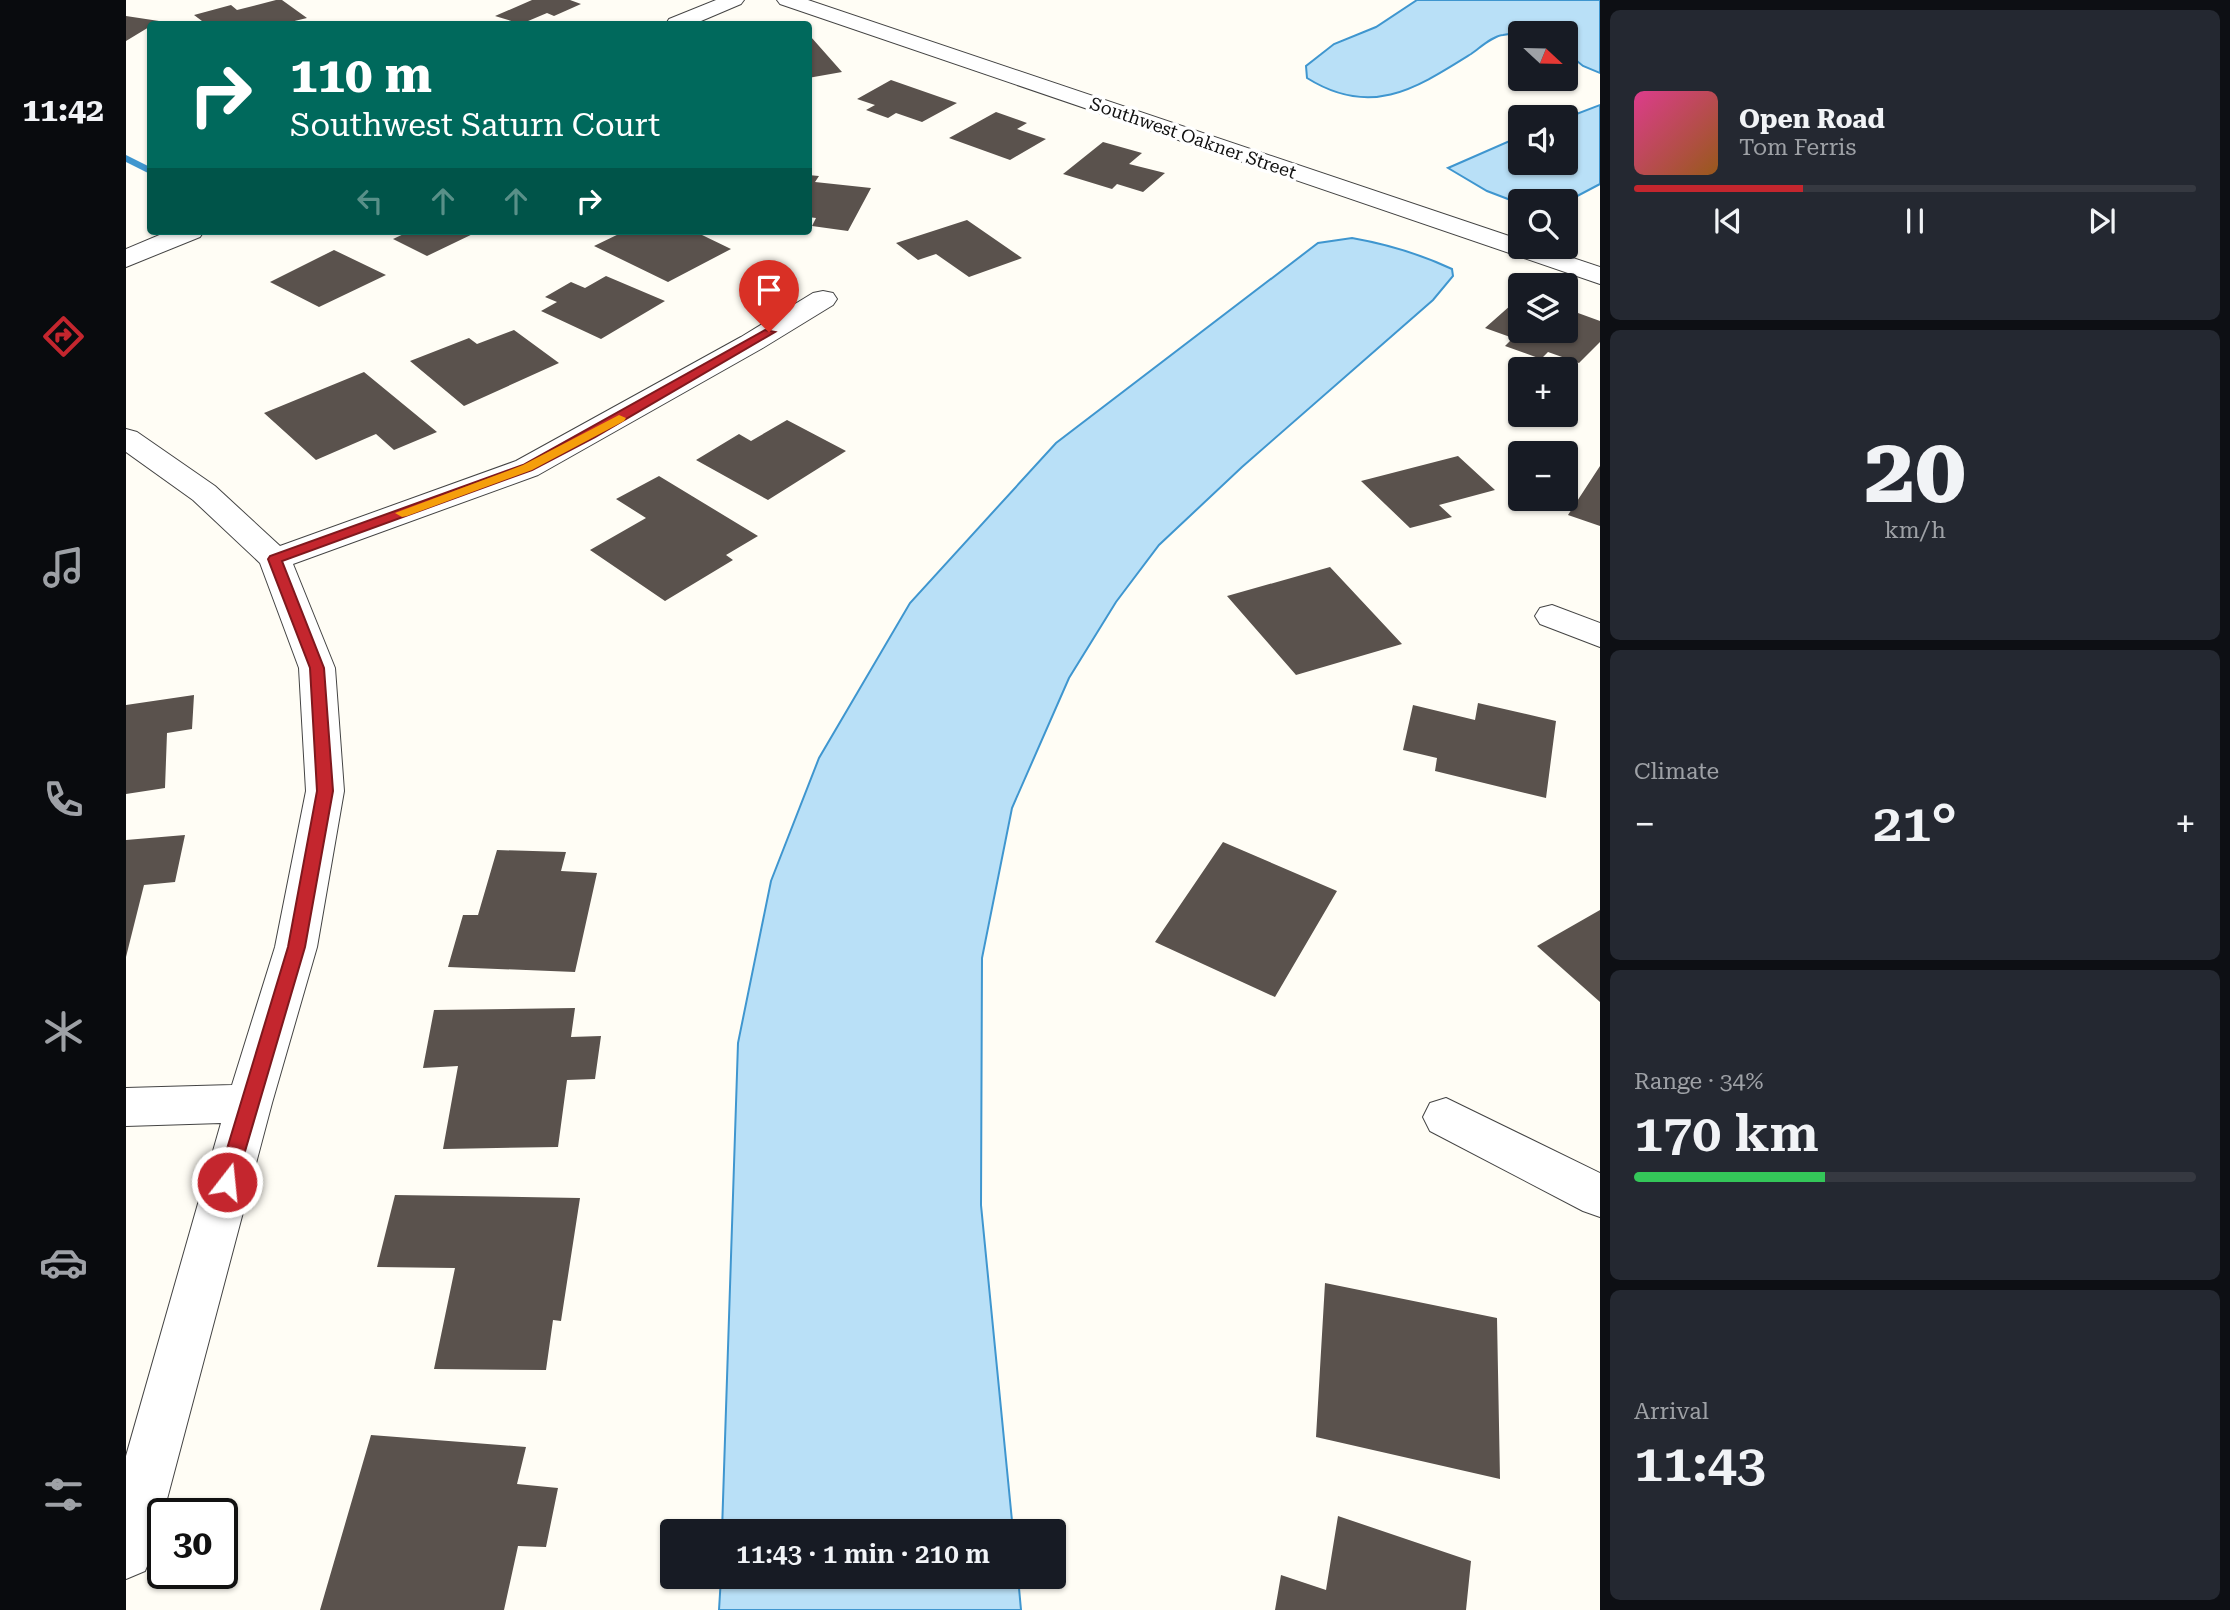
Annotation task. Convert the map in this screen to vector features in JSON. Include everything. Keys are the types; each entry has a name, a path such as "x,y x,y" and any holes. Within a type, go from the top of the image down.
{"street":[{"path":"684,21 734,0"},
{"name":"Southwest Oakner Street","path":"787,0 1600,276"},
{"path":"126,259 182,235"},
{"path":"275,559 527,468 751,344 823,299"},
{"path":"126,438 204,493 275,559 317,668 325,791 296,947 249,1103 126,1552"},
{"path":"1552,616 1600,636"},
{"path":"126,1107 249,1103"},
{"path":"1446,1116 1600,1196"}],"water":[{"path":"1417,0 1600,0 1600,73 1578,62 1578,21 1508,21 1508,34 1486,43 1431,78 1392,94 1352,96 1330,90 1307,78 1306,66 1334,44 1376,27"},
{"path":"1600,105 1600,184 1578,196 1578,189 1508,189 1508,199 1487,191 1448,168 1508,142 1508,175 1578,175 1578,113"},
{"path":"1352,238 1390,246 1452,269 1453,276 1433,300 1242,467 1159,545 1116,602 1069,678 1012,808 982,958 981,1205 1012,1519 722,1519 738,1043 771,881 819,758 910,603 1056,443 1318,243"},
{"path":"720,1589 1019,1589 1021,1610 719,1610"}],"building":[{"path":"282,0 307,18 294,21 202,21 194,15 231,5 237,10"},
{"path":"532,0 570,0 581,4 554,16 547,13 528,21 511,21 495,16"},
{"path":"126,16 159,21 147,21 147,28 126,41"},
{"path":"812,38 842,72 812,77"},
{"path":"891,80 957,103 922,122 896,113 888,118 866,110 875,105 857,99"},
{"path":"996,112 1027,123 1017,129 1046,139 1010,160 949,138"},
{"path":"1103,142 1142,153 1129,164 1165,173 1143,192 1117,184 1112,189 1063,174"},
{"path":"812,175 819,176 815,182 871,188 848,231 812,226 816,218 812,218"},
{"path":"967,220 1022,258 969,277 936,254 918,260 896,243"},
{"path":"402,235 471,235 427,256 393,239"},
{"path":"617,235 702,235 731,249 668,282 594,246"},
{"path":"334,250 386,275 319,307 270,282"},
{"path":"606,276 665,301 601,339 541,311 557,302 545,297 571,282 585,288"},
{"path":"1508,308 1508,336 1485,328"},
{"path":"1578,313 1600,321 1600,342 1579,363 1578,357 1562,357 1548,352 1543,357 1535,357 1505,346 1508,343 1578,343"},
{"path":"514,330 559,363 464,406 410,361 469,338 477,344"},
{"path":"364,372 437,432 394,450 376,434 316,460 264,413"},
{"path":"787,420 846,451 768,500 696,460 739,434 751,441"},
{"path":"1458,456 1495,490 1439,505 1452,517 1410,528 1361,481"},
{"path":"1600,466 1600,526 1568,515 1571,511 1578,511 1578,500"},
{"path":"659,476 758,536 726,555 733,560 665,601 590,550 646,518 616,499"},
{"path":"1330,567 1402,644 1296,675 1227,596"},
{"path":"194,695 192,729 167,733 165,788 126,794 126,705"},
{"path":"1478,703 1556,721 1546,798 1435,771 1437,758 1403,750 1413,705 1475,720"},
{"path":"185,835 175,882 144,885 126,957 126,840"},
{"path":"1223,842 1337,891 1275,997 1155,942"},
{"path":"497,850 566,852 561,871 597,873 575,972 448,967 463,915 478,915"},
{"path":"1600,910 1600,1002 1537,946"},
{"path":"575,1008 571,1037 601,1036 595,1079 567,1080 558,1147 443,1149 458,1066 423,1068 434,1010"},
{"path":"395,1195 580,1198 561,1321 553,1320 546,1370 434,1369 455,1268 377,1267"},
{"path":"1325,1283 1497,1318 1500,1479 1316,1437"},
{"path":"371,1435 526,1447 517,1484 558,1488 546,1547 518,1546 504,1610 320,1610"},
{"path":"1338,1516 1471,1561 1466,1610 1275,1610 1281,1575 1326,1590"}],"waterway":[{"path":"126,158 147,169"}],"slow traffic":[{"path":"402,513 527,468 619,418"}],"route":[{"path":"227,1182 296,947 325,791 317,668 275,559 527,468 591,435 769,332"}]}
